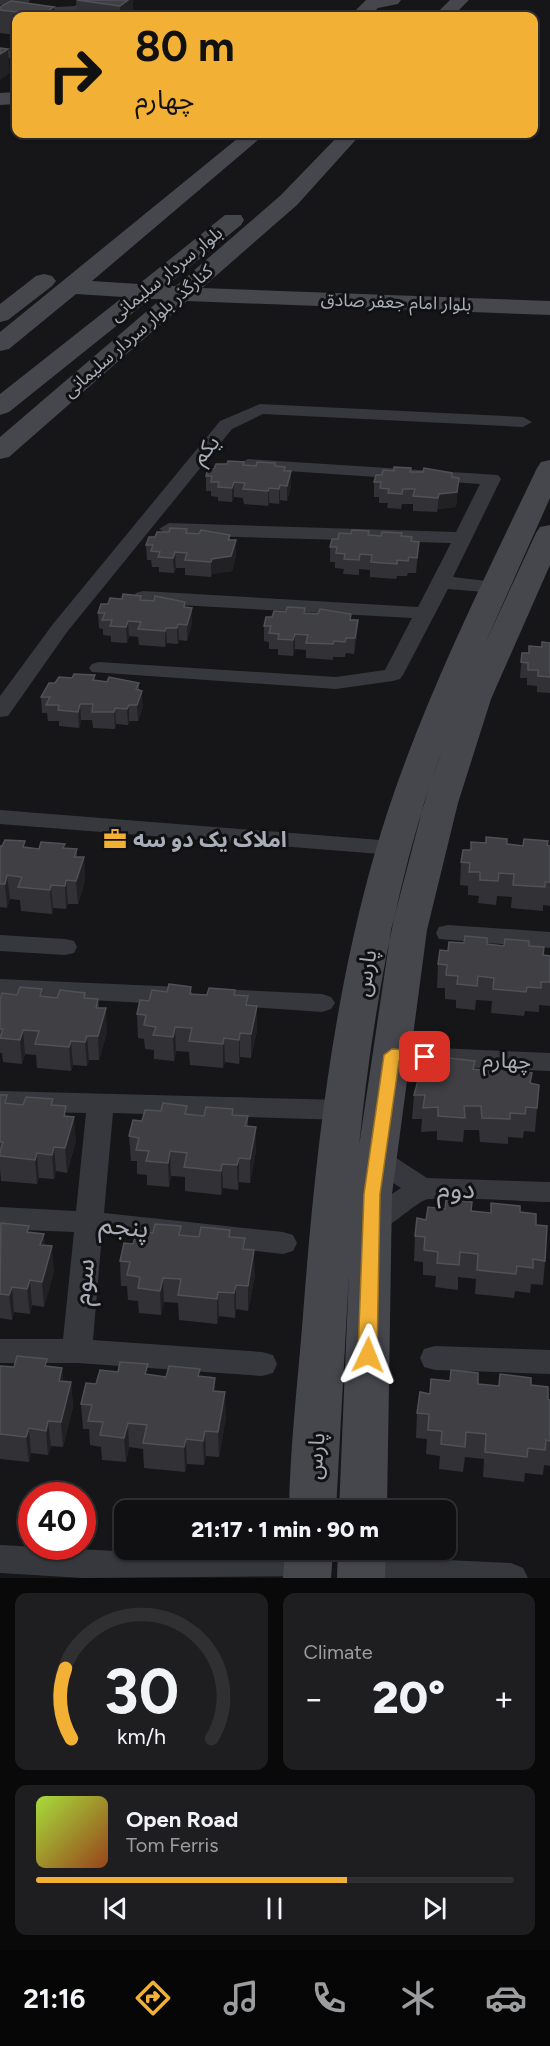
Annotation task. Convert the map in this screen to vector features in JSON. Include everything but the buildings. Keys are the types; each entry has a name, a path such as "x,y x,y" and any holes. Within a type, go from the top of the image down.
{"street":[{"path":"78,9 89,0"},
{"path":"363,12 372,4 392,0"},
{"path":"392,12 405,0"},
{"path":"31,12 101,9"},
{"path":"0,344 95,267 187,178 222,138"},
{"path":"118,222 249,138"},
{"name":"بلوار سردار سلیمانی","path":"0,407 147,291 263,195 321,138"},
{"name":"کنارگذر بلوار سردار سلیمانی","path":"0,451 289,200 347,138"},
{"path":"0,315 64,265"},
{"path":"95,267 202,276 246,289"},
{"path":"72,287 181,294 246,289"},
{"name":"بلوار امام جعفر صادق","path":"246,289 550,293"},
{"name":"بلوار امام جعفر صادق","path":"246,289 550,308"},
{"name":"یکم","path":"0,711 60,628 185,472 226,425 260,409 524,422"},
{"path":"99,668 336,683 393,675 492,479 248,464"},
{"name":"پارس","path":"363,1500 371,1222 377,1159 409,930 411,850 429,738 550,468"},
{"path":"169,529 462,538"},
{"name":"پارس","path":"313,1500 336,1158 370,938 411,850 441,803 475,699 550,535"},
{"path":"441,582 496,586"},
{"path":"143,597 425,613"},
{"path":"0,817 411,850"},
{"path":"448,933 550,940"},
{"path":"0,943 65,947"},
{"path":"0,987 322,1003"},
{"name":"چهارم","path":"392,1055 550,1062"},
{"path":"0,1101 343,1110"},
{"name":"سوم","path":"77,1351 100,1104"},
{"path":"377,1159 422,1188"},
{"name":"دوم","path":"371,1222 422,1188 550,1192"},
{"name":"پنجم","path":"0,1218 89,1222 284,1243"},
{"path":"0,1351 77,1351 262,1364"},
{"path":"435,1358 550,1362"},
{"path":"0,1559 308,1568"},
{"path":"362,1566 511,1578"}],"place":[{"name":"املاک یک دو سه","path":"115,839"}],"route":[{"path":"368,1355 372,1194 392,1055 425,1057"}]}
